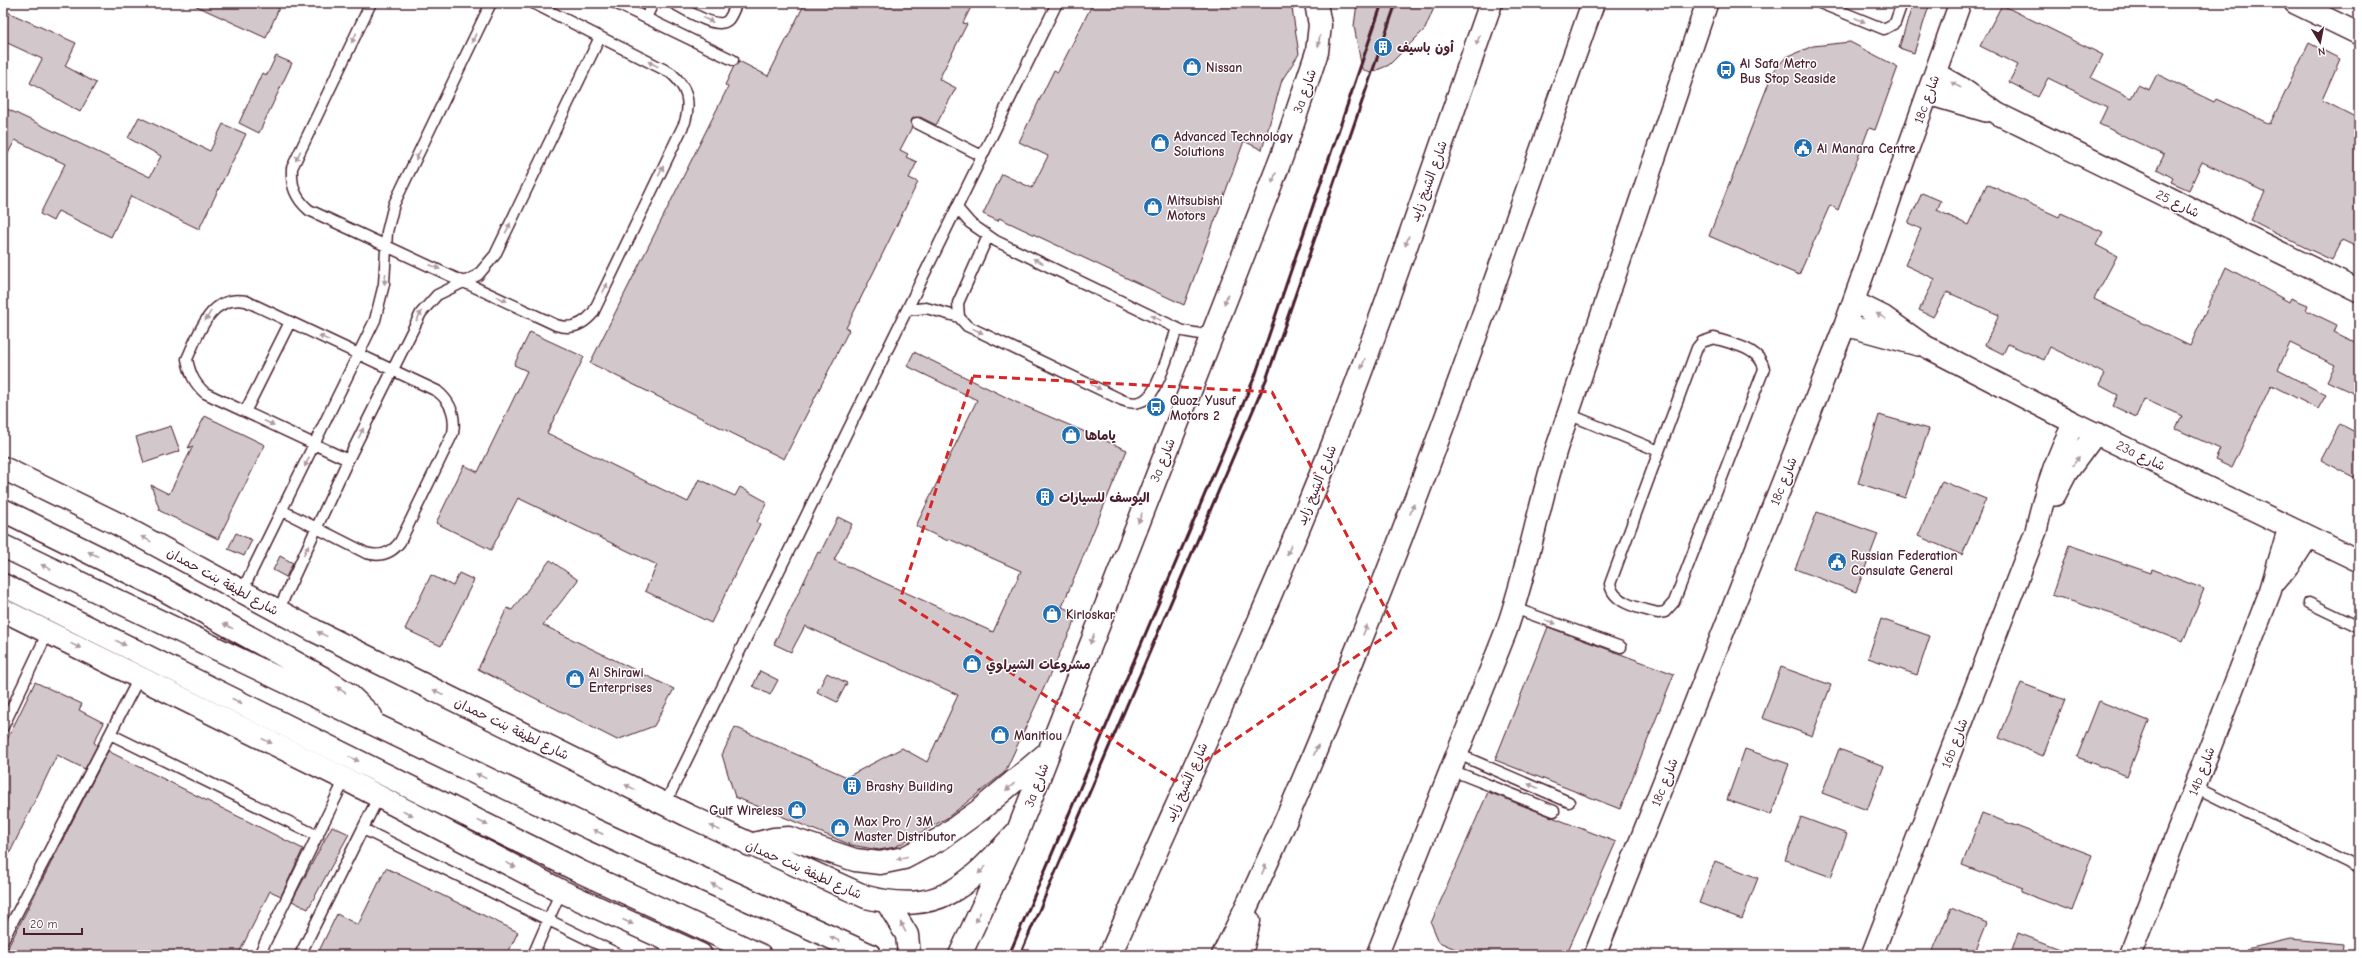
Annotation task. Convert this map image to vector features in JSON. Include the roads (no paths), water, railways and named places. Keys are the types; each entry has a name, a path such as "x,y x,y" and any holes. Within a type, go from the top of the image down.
{"main road":[{"name":"3a شارع","path":"960,955 1018,831 1282,156 1317,52 1320,25 1316,3"},
{"name":"شارع الشيخ زايد","path":"1110,955 1293,541 1327,458 1363,366 1491,3"},
{"path":"1223,955 1254,894 1328,722 1416,501 1461,379 1593,3"},
{"name":"شارع لطيفة بنت حمدان","path":"3,468 116,523 278,611 665,804 750,845 866,897 887,902 923,902 944,896 959,889 981,870 1018,831"},
{"path":"3,510 128,571 336,686 359,704 379,727"},
{"path":"3,546 592,829 870,955"},
{"path":"3,585 581,872 760,955"},
{"path":"3,610 345,779 378,798 561,891 701,955"},
{"path":"750,845 774,839 789,838 855,860 880,863 904,858 940,839 980,810 1016,782 1049,751"},
{"path":"1241,955 1254,894"},
{"path":"887,902 907,935 909,955"}],"street":[{"path":"1384,953 1454,762 1514,608 1546,480 1707,3"},
{"name":"18c شارع","path":"1595,955 1854,302 1960,3"},
{"path":"2295,3 2359,34"},
{"name":"شارع 25","path":"1935,73 1961,88 1998,114 2359,291"},
{"name":"شارع 25","path":"1928,94 1998,114"},
{"name":"23a شارع","path":"1854,302 1899,326 1925,346 2074,423 2359,561"},
{"name":"23a شارع","path":"1845,325 1925,346"},
{"name":"16b شارع","path":"1872,955 2036,531 2048,483 2060,452 2074,423"},
{"name":"16b شارع","path":"2036,531 2048,512 2067,472 2096,433"},
{"name":"14b شارع","path":"2130,955 2272,586 2289,528"},
{"name":"14b شارع","path":"2272,586 2308,537"}],"lane":[{"path":"371,3 292,168 291,178 296,196 309,210 386,246 562,327 577,326 583,323 593,313 685,122 689,104 684,87 671,73 533,3"},
{"path":"242,591 315,445 375,320 380,302 386,264 389,218 394,204 491,3"},
{"path":"615,3 733,60"},
{"path":"646,18 654,3"},
{"path":"673,3 711,22 720,24 728,20 737,3"},
{"path":"665,804 1057,3"},
{"path":"1820,3 1884,29 1895,23 1902,3"},
{"path":"278,611 348,460 424,307 437,295 467,282 478,275 495,256 600,37"},
{"path":"917,123 982,156"},
{"path":"956,208 970,223 988,236 1190,334 1200,334 1217,325"},
{"path":"988,236 958,303 959,317 966,326 1128,402 1140,402 1150,396 1163,367 1177,328"},
{"path":"283,510 372,554 391,551 400,542 453,433 454,414 445,397 437,391 290,322 239,300 218,305 208,315 187,359 192,378 205,393 348,460"},
{"path":"907,310 926,308 959,317"},
{"path":"244,412 290,322"},
{"path":"1714,338 1760,357 1764,369 1762,376 1674,602 1665,612 1658,613 1620,600 1611,591 1610,584 1659,451 1698,348 1702,342 1714,338"},
{"path":"1568,414 1659,451"},
{"path":"2309,603 2359,627"},
{"path":"1514,608 1620,647"},
{"path":"3,727 48,632"},
{"path":"3,940 139,678"},
{"path":"110,734 318,836"},
{"path":"1454,762 1569,802"},
{"path":"1454,762 1554,811"},
{"path":"259,955 345,779"},
{"path":"2195,787 2359,868"},
{"path":"300,955 364,829 378,798"},
{"path":"364,829 620,955"},
{"path":"533,955 561,891"}],"railway":[{"path":"1009,955 1255,376 1382,3"},
{"path":"1020,955 1266,380 1396,3"}],"place":[{"name":"أون باسيف","path":"1383,47"},
{"name":"Nissan","path":"1192,67"},
{"name":"Al Safa Metro Bus Stop Seaside","path":"1726,70"},
{"name":"Advanced Technology Solutions","path":"1160,143"},
{"name":"Al Manara Centre","path":"1803,148"},
{"name":"Mitsubishi Motors","path":"1153,207"},
{"name":"Quoz, Yusuf Motors 2","path":"1156,407"},
{"name":"ياماها","path":"1071,435"},
{"name":"اليوسف للسيارات","path":"1045,497"},
{"name":"Russian Federation Consulate General","path":"1837,562"},
{"name":"Kirloskar","path":"1052,614"},
{"name":"مشروعات الشيراوي","path":"972,664"},
{"name":"Al Shirawi Enterprises","path":"575,679"},
{"name":"Manitiou","path":"1000,735"},
{"name":"Brashy Building","path":"852,786"},
{"name":"Gulf Wireless","path":"797,810"},
{"name":"Max Pro / 3M Master Distributor","path":"840,828"}]}
